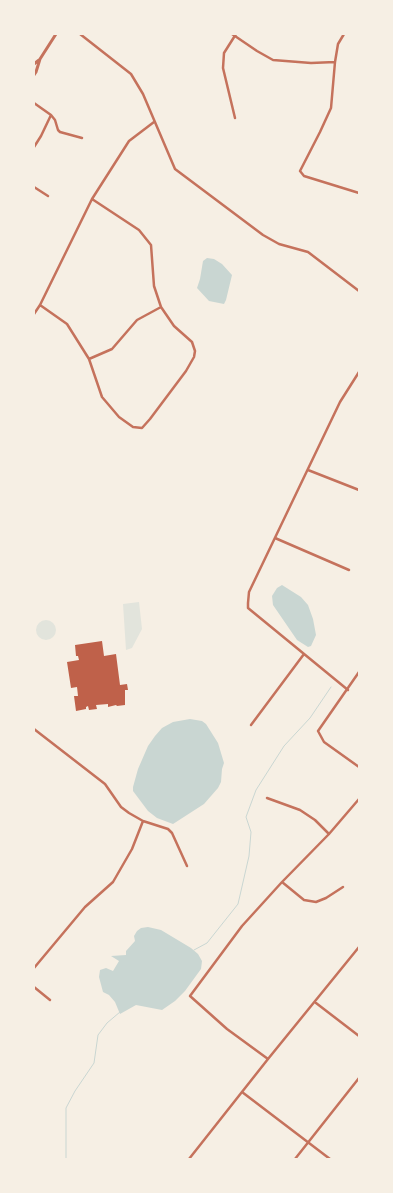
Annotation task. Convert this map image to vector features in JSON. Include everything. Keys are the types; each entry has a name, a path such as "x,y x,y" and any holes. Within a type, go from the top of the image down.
{"street":[{"path":"34,75 40,59 56,34"},
{"path":"80,34 131,74 142,94 175,169 263,235 279,244 308,252 359,291"},
{"path":"235,118 224,68 224,53 234,34 273,60 312,63 334,62"},
{"path":"344,34 338,44 334,62 331,108 300,171 304,176 359,193"},
{"path":"34,64 40,59"},
{"path":"34,102 51,115 60,132 82,138"},
{"path":"34,147 51,115"},
{"path":"34,314 92,199 129,141 154,122"},
{"path":"34,187 48,196"},
{"path":"40,305 67,324 89,359 102,398 118,417 133,427 142,428 150,420 194,357 195,351 192,342 174,326 161,307 154,286 151,245 139,230 92,199"},
{"path":"89,359 112,349 138,320 161,307"},
{"path":"348,690 248,608 248,592 340,402 359,372"},
{"path":"308,470 359,490"},
{"path":"275,538 349,570"},
{"path":"251,725 304,654"},
{"path":"359,672 318,731 324,742 359,767"},
{"path":"34,729 105,784 121,807 134,817 168,830 172,834 187,866"},
{"path":"267,798 300,810 315,820 329,834"},
{"path":"268,1058 227,1029 190,996 242,926 329,834 359,799"},
{"path":"34,968 85,907 113,882 132,849 143,820"},
{"path":"282,882 304,900 316,902 343,887"},
{"path":"189,1159 268,1058 316,1003 359,947"},
{"path":"34,987 50,1000"},
{"path":"316,1003 359,1036"},
{"path":"295,1159 359,1078"},
{"path":"242,1092 330,1159"}],"shaded area":[{"path":"207,258 214,259 222,264 232,275 224,304 209,301 197,288 203,261"},
{"path":"282,585 301,597 308,605 316,635 311,646 308,647 297,640 273,605 272,596 277,588"},
{"path":"139,602 142,629 132,648 126,650 123,604"},
{"path":"46,620 53,623 56,630 53,637 46,640 39,637 36,630 39,623"},
{"path":"190,719 202,721 206,724 218,743 224,763 221,782 204,804 173,824 157,818 148,811 133,791 133,787 138,769 148,746 155,736 162,728 173,722"},
{"path":"148,927 161,930 191,948 202,961 201,969 185,991 162,1010 136,1005 120,1014 115,1002 109,995 103,992 99,977 100,970 106,968 113,971 119,961 111,956 126,955 126,951 135,941 134,936 137,931"}],"building":[{"path":"102,641 104,656 116,654 120,685 127,684 128,690 125,690 125,705 108,707 108,704 96,705 97,709 89,710 88,706 86,709 76,711 74,696 78,696 77,687 71,688 67,662 79,660 78,656 76,656 75,645"}],"waterway":[{"path":"194,950 207,943 238,904 249,856 251,832 246,817 256,790 284,746 310,718 331,687"},
{"path":"66,1159 66,1108 94,1063 98,1035 107,1023 120,1012"}]}
